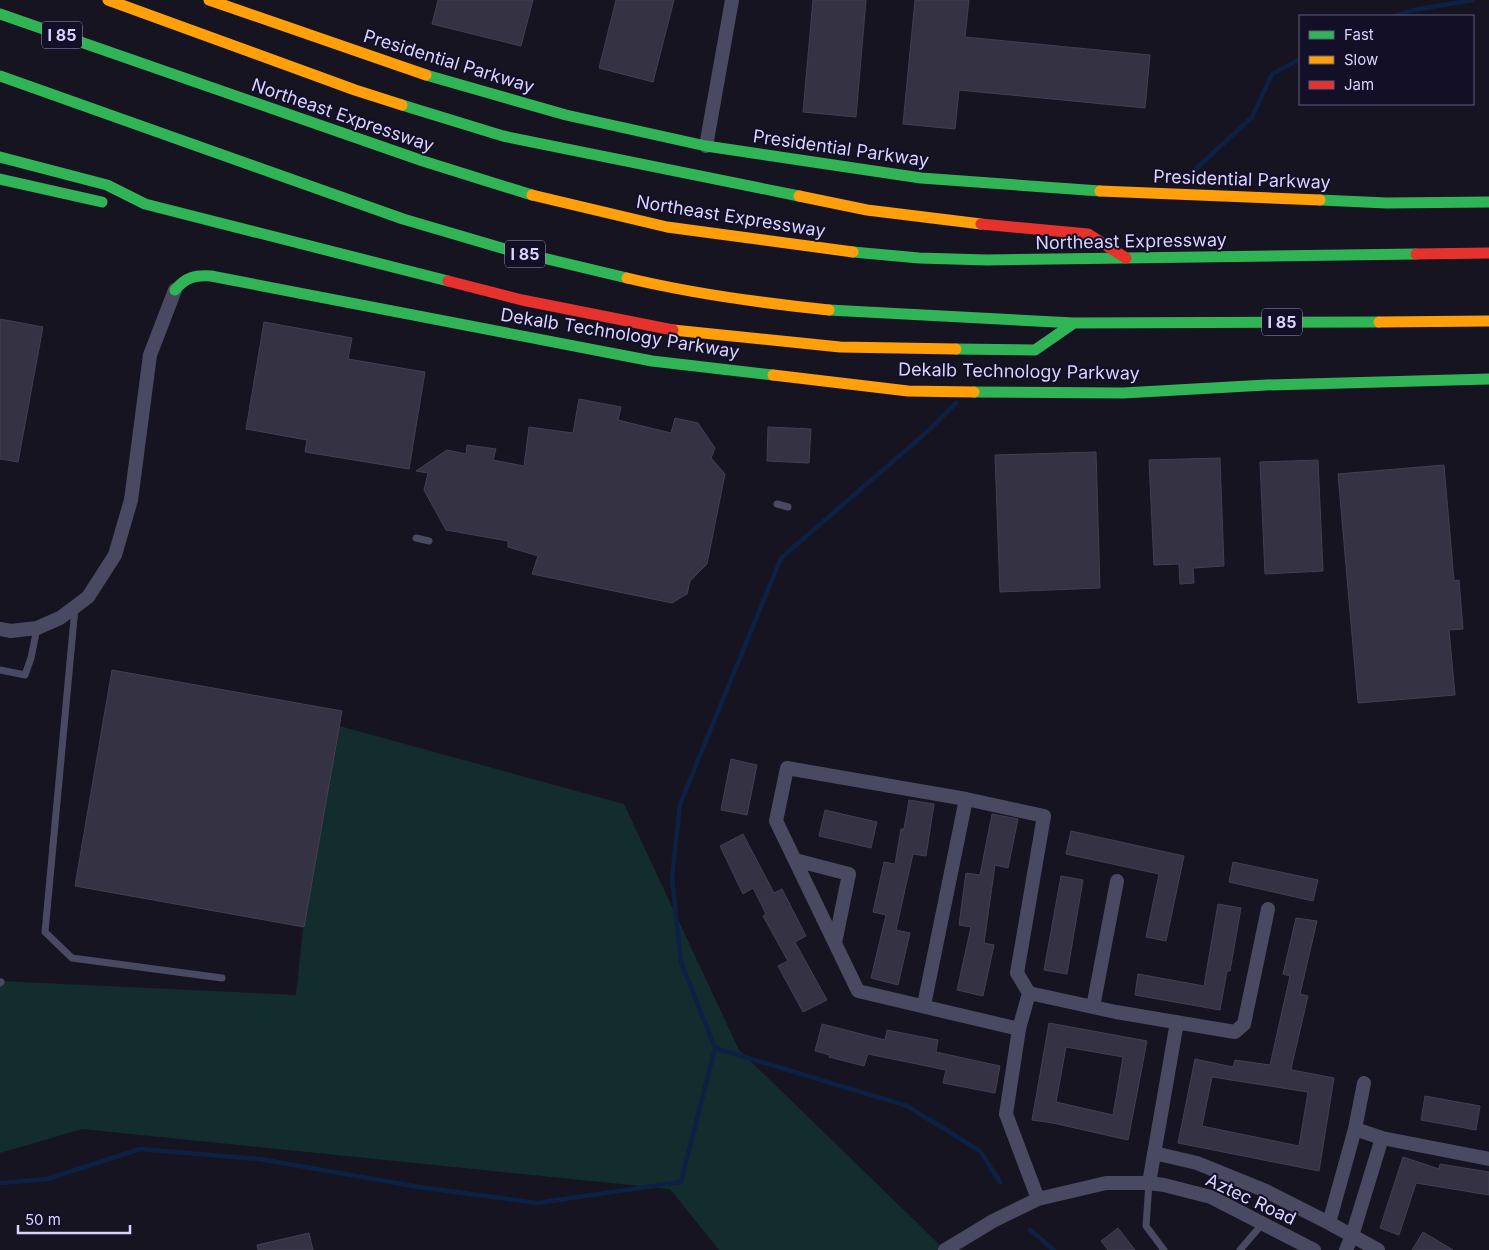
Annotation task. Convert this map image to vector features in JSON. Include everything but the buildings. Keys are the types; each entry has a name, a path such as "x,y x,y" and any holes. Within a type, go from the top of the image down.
{"main road":[{"path":"108,0 355,90 503,136 867,210 1023,229 1088,234 1126,258"},
{"name":"Presidential Parkway","path":"209,0 267,16 443,81 566,115 706,146 921,178 1094,191 1387,203 1489,202"},
{"name":"Northeast Expressway","path":"0,14 423,161 528,194 667,227 851,252 919,258 996,260 1489,253"},
{"name":"I 85","path":"0,76 403,219 504,249 676,290 825,310 948,318 1074,323 1489,321"},
{"path":"0,157 108,185 145,204 522,300 682,332 840,347 1035,350 1074,323"},
{"path":"0,180 117,204 145,204"},
{"name":"Dekalb Technology Parkway","path":"174,290 182,280 193,275 211,276 652,361 908,391 1124,393 1266,385 1489,379"}],"street":[{"path":"706,146 732,0"},
{"name":"Dekalb Technology Parkway","path":"0,629 10,631 37,628 60,618 88,597 115,555 131,500 150,355 174,290"},
{"path":"1019,1029 924,1005 858,991 776,821 787,768 966,799 1044,816 1017,973 1029,993 1019,1029 1006,1114 1038,1199"},
{"path":"924,1005 966,799"},
{"path":"795,860 849,874 835,944"},
{"path":"1093,1007 1117,880"},
{"path":"1029,993 1093,1007 1235,1032 1244,1024 1268,909"},
{"path":"1149,1183 1177,1022"},
{"path":"1329,1223 1355,1129 1364,1083"},
{"path":"1355,1129 1382,1138 1489,1159"},
{"path":"1346,1250 1382,1138"},
{"path":"1154,1152 1197,1163 1266,1191 1378,1250"},
{"name":"Aztec Road","path":"945,1250 993,1221 1038,1199 1106,1182 1164,1185 1211,1197 1314,1250"}],"lane":[{"path":"777,504 788,507"},
{"path":"416,538 428,540"},
{"path":"75,608 45,932 72,958 222,978"},
{"path":"0,670 25,675 31,658 37,628"},
{"path":"1149,1183 1146,1226 1164,1250"},
{"path":"1240,1250 1263,1223"}],"green space":[{"path":"325,722 624,804 739,1050 945,1250 719,1250 670,1189 82,1129 0,1153 0,981 296,995"}],"waterway":[{"path":"1398,15 1414,10 1473,0"},
{"path":"1187,177 1252,117 1272,74 1299,60"},
{"path":"0,1183 47,1179 140,1149 260,1159 419,1187 537,1203 681,1182 715,1048 681,962 672,878 680,804 781,558 928,431 956,403"},
{"path":"715,1048 907,1106 980,1151 1000,1182"},
{"path":"1030,1230 1054,1250"}],"traffic: fast":[{"path":"0,14 423,161 532,195"},
{"path":"426,75 566,115 706,146 921,178 1100,191"},
{"path":"0,76 403,219 505,249 627,278"},
{"path":"402,105 503,136 799,196"},
{"path":"0,157 107,185 145,204 448,281"},
{"path":"0,179 102,202"},
{"path":"1320,200 1387,203 1489,202"},
{"path":"853,252 919,258 987,260 1416,254"},
{"path":"175,290 183,282 191,278 211,276 652,361 773,375"},
{"path":"829,310 1074,323 1379,322"},
{"path":"956,349 1035,350 1074,323"},
{"path":"974,392 1123,393 1266,385 1489,379"}],"traffic: slow":[{"path":"108,0 355,90 402,105"},
{"path":"209,0 426,75"},
{"path":"1100,191 1320,200"},
{"path":"532,195 667,227 853,252"},
{"path":"799,196 867,210 981,224"},
{"path":"627,278 677,289 829,310"},
{"path":"1379,322 1489,321"},
{"path":"673,330 840,347 956,349"},
{"path":"773,375 908,391 974,392"}],"traffic: jam":[{"path":"981,224 1088,234 1126,258"},
{"path":"1416,254 1489,253"},
{"path":"448,281 522,300 673,330"}]}
